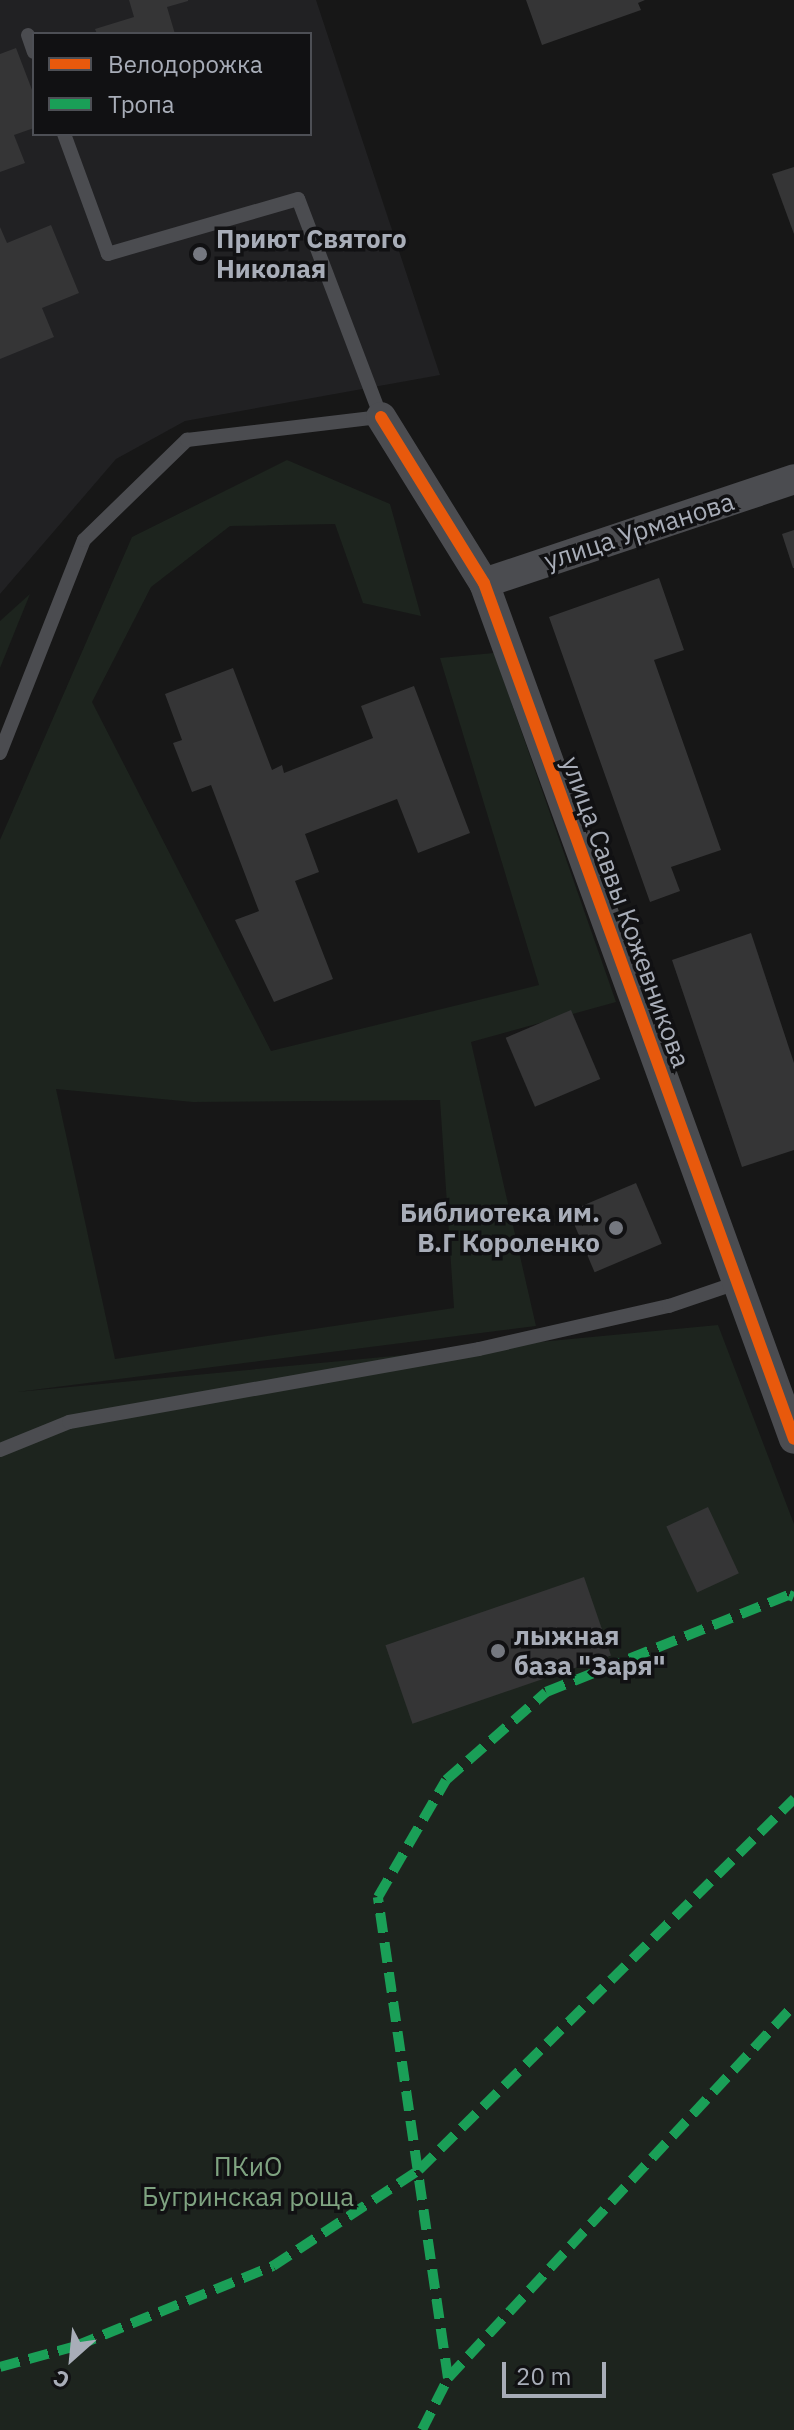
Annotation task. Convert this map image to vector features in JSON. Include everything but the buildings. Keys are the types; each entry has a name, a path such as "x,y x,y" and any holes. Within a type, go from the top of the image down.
{"street":[{"name":"улица Саввы Кожевникова","path":"381,417 484,583 794,1439"},
{"name":"улица Урманова","path":"484,583 794,479"}],"lane":[{"path":"28,35 32,46"},
{"path":"0,753 84,540 187,440 381,417 298,199 108,254 65,136"},
{"path":"0,1450 69,1422 479,1349 669,1306 739,1282"}],"shaded area":[{"name":"Приют Святого Николая","path":"0,0 316,0 440,375 185,421 116,459 0,594"}],"green space":[{"name":"ПКиО Бугринская роща","path":"287,460 390,504 421,616 363,603 335,524 230,526 151,587 92,702 271,1051 539,985 440,658 494,653 616,1002 471,1042 536,1326 17,1392 718,1325 794,1524 794,2430 0,2430 0,840 132,537","holes":["56,1089 193,1102 440,1100 454,1308 115,1359"]},
{"path":"30,594 0,668 0,621"}],"marked path":[{"path":"422,2430 448,2378 378,1897 446,1780 546,1692 789,1595 794,1597"},
{"path":"0,2367 76,2346 273,2266 419,2170 794,1799"},
{"path":"448,2378 794,2005"}],"cycle path":[{"path":"381,417 484,583 794,1439"}],"place":[{"name":"Приют Святого Николая","path":"200,254"},
{"name":"Библиотека им. В.Г Короленко","path":"616,1228"},
{"name":"лыжная база \"Заря\"","path":"498,1651"}]}
